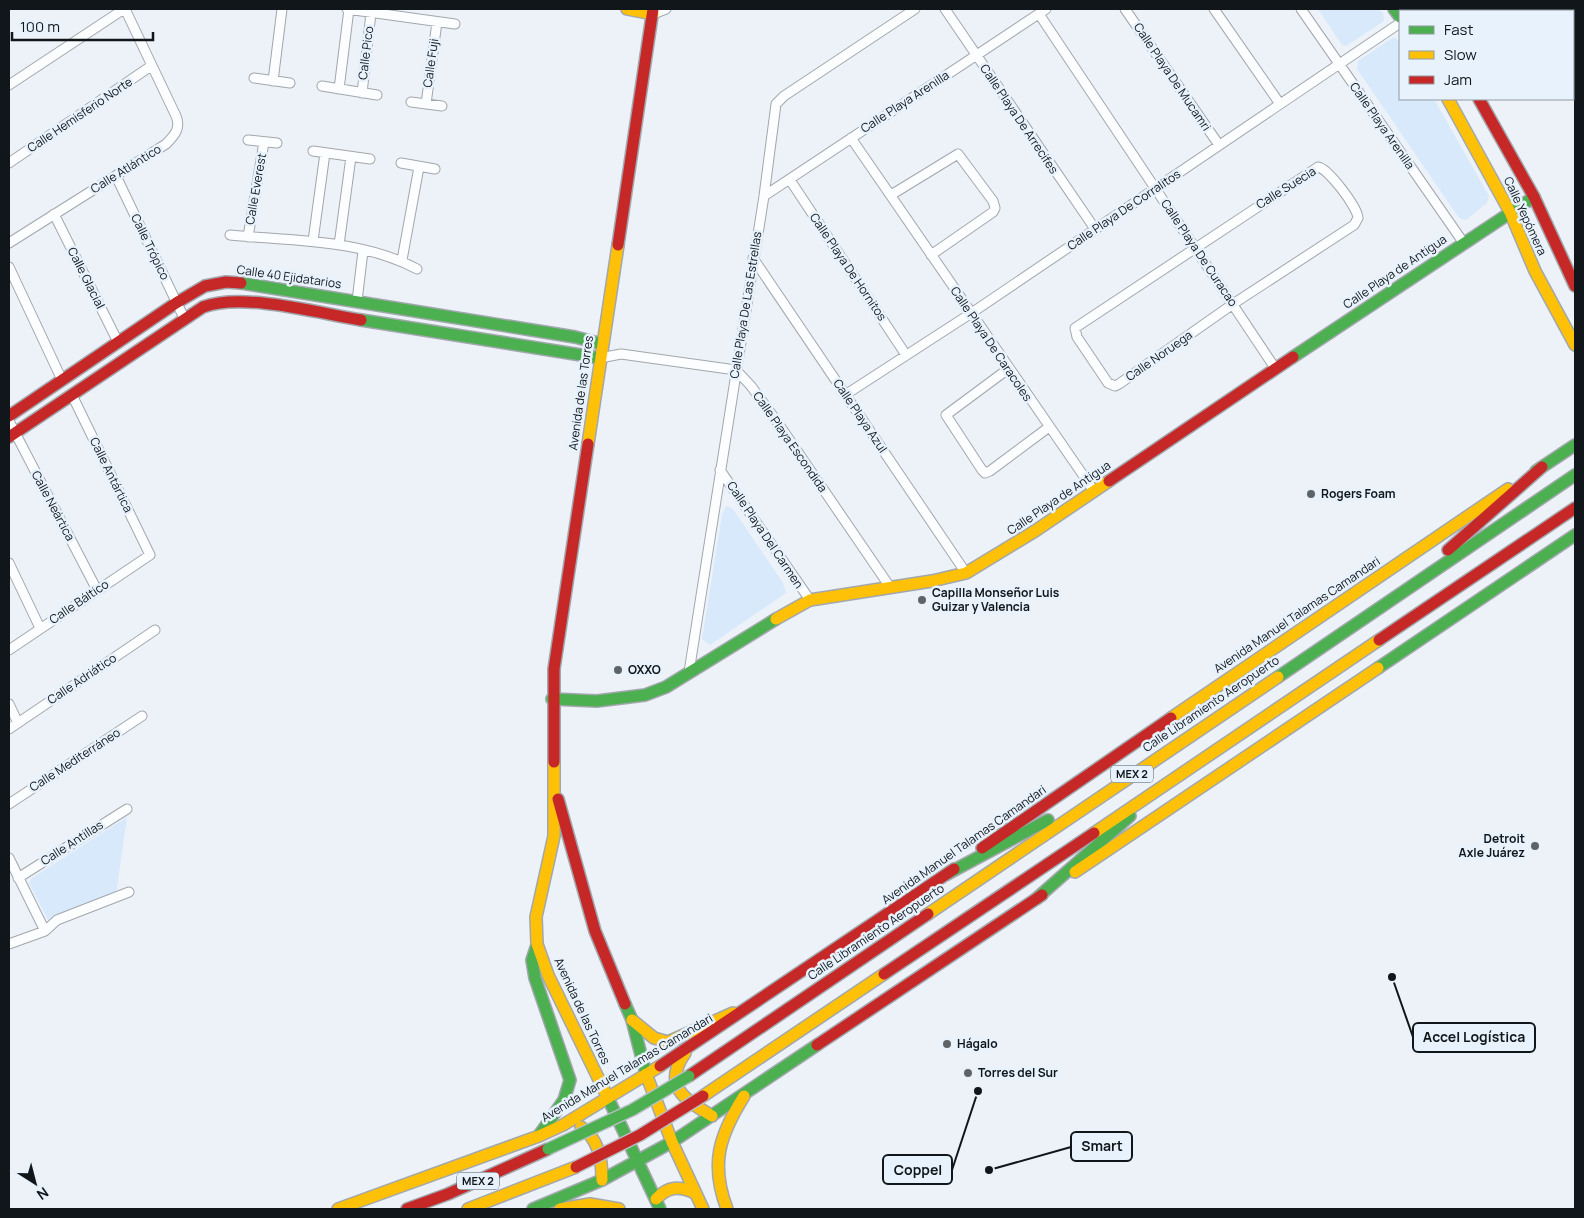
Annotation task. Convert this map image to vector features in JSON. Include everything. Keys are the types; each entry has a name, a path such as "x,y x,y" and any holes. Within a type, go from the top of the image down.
{"main road":[{"path":"627,9 653,11"},
{"name":"Avenida de las Torres","path":"653,11 602,344 552,699 554,782 552,852 536,917 537,945 547,972 658,1204"},
{"name":"Calle Yepómera","path":"1449,100 1510,212 1535,271 1575,345"},
{"name":"Calle Yepómera","path":"1480,100 1534,198 1575,286"},
{"name":"Calle Playa de Antigua","path":"552,699 623,699 666,687 745,637 810,600 966,573 1028,536 1463,242 1534,198"},
{"name":"Calle 40 Ejidatarios","path":"9,416 176,302 205,286 226,282 357,300 575,337 602,344"},
{"path":"12,435 184,318 216,302 250,302 600,358"},
{"name":"Avenida Manuel Talamas Camandari","path":"338,1209 539,1136 563,1125 607,1096 688,1049 947,874 1294,633 1575,445"},
{"path":"1397,594 1542,467"},
{"name":"Calle Libramiento Aeropuerto","path":"407,1209 448,1194 632,1110 689,1076 1575,474"},
{"name":"MEX 2","path":"468,1209 576,1167 640,1135 703,1096 1575,508"},
{"path":"532,1209 602,1180 638,1162 744,1096 1575,535"},
{"path":"947,874 1125,779"},
{"name":"Avenida de las Torres","path":"554,782 592,922 632,1020 646,1074 672,1142 702,1209"},
{"path":"1036,899 1121,826 1150,794"},
{"path":"537,945 532,960 535,978 570,1080 564,1100 539,1136"},
{"path":"632,1020 654,1038 668,1042 709,1022 754,1006"},
{"path":"688,1049 675,1071 675,1082 690,1099 712,1116"},
{"path":"727,1209 717,1181 718,1151 727,1123 744,1096"},
{"path":"563,1125 580,1126 588,1132 597,1148 602,1164 602,1180"},
{"path":"658,1204 664,1190 673,1186 682,1187 695,1193"},
{"path":"560,1209 590,1204 607,1205 619,1209"}],"street":[{"name":"Calle Atlántico","path":"9,244 166,144 177,131 176,116 124,9"},
{"path":"9,85 124,9"},
{"path":"272,81 282,9"},
{"path":"338,89 348,9 371,14 403,13 437,22 454,24"},
{"path":"653,11 666,9"},
{"name":"Calle Playa De Las Estrellas","path":"689,672 764,196 775,109 778,101 916,9"},
{"name":"Calle Playa De Arrecifes","path":"945,9 1095,229"},
{"name":"Calle Playa De Mucamri","path":"1126,9 1219,145"},
{"path":"1214,9 1280,104"},
{"name":"Calle Playa Arenilla","path":"1301,9 1463,242"},
{"name":"Calle Playa Arenilla","path":"764,196 1042,11"},
{"name":"Calle Playa De Curacao","path":"1042,11 1155,188 1276,368"},
{"name":"Calle Pico","path":"362,93 371,14"},
{"name":"Calle Fuji","path":"426,104 437,22"},
{"name":"Calle Playa De Corralitos","path":"845,395 970,314 1399,23"},
{"name":"Calle Hemisferio Norte","path":"9,163 151,66"},
{"path":"254,78 290,84"},
{"path":"322,86 376,95"},
{"path":"411,102 442,106"},
{"name":"Calle Playa De Caracoles","path":"851,138 1094,492"},
{"path":"248,140 277,143"},
{"name":"Calle Everest","path":"248,237 264,142"},
{"path":"313,150 370,160"},
{"path":"313,241 325,153"},
{"path":"891,195 958,154 993,201 995,208 989,215 931,254"},
{"path":"339,245 351,157"},
{"path":"401,163 435,169"},
{"path":"402,260 419,167"},
{"name":"Calle Suecia","path":"1196,247 1318,167 1328,172 1355,209 1358,218 1354,225 1233,304"},
{"name":"Calle Trópico","path":"116,176 184,318"},
{"name":"Calle Playa De Hornitos","path":"790,180 906,355"},
{"name":"Calle Glacial","path":"54,214 118,342"},
{"path":"230,235 313,241 339,245 402,260 417,269"},
{"name":"Calle Noruega","path":"1196,247 1084,321 1075,328 1077,337 1108,383 1115,386 1233,304"},
{"path":"357,300 363,251"},
{"name":"Calle Playa Azul","path":"753,258 966,573"},
{"path":"9,267 12,283 62,380"},
{"path":"602,344 621,354"},
{"path":"600,358 621,354 736,370"},
{"path":"1008,369 946,416 982,470 985,473 990,471 1049,427"},
{"name":"Calle Playa Escondida","path":"736,370 751,386 778,423 890,587"},
{"name":"Calle Antártica","path":"72,395 150,555"},
{"name":"Calle Neártica","path":"9,421 12,435 97,590"},
{"name":"Calle Playa Del Carmen","path":"720,470 810,600"},
{"name":"Calle Báltico","path":"9,650 150,555"},
{"path":"9,563 40,628"},
{"name":"Calle Adriático","path":"9,729 156,630"},
{"path":"9,704 18,723"},
{"name":"Calle Mediterráneo","path":"9,804 142,716"},
{"name":"Calle Antillas","path":"18,878 126,809"},
{"path":"9,858 45,931"},
{"path":"9,944 45,931 57,920 129,892"}],"shaded area":[{"path":"1318,9 1379,9 1383,13 1384,21 1346,46 1342,45"},
{"path":"1394,37 1399,41 1399,100 1435,100 1489,196 1487,203 1466,220 1459,218 1357,69 1358,61"},
{"path":"726,506 733,509 783,583 786,593 710,645 702,639 722,515"},
{"path":"127,817 116,894 48,920 29,883 32,878"}],"traffic: fast":[{"path":"1394,9 1399,16"},
{"path":"1293,357 1534,197"},
{"path":"241,283 575,337 602,344"},
{"path":"361,320 600,358"},
{"path":"1536,471 1575,445"},
{"path":"1278,677 1575,475"},
{"path":"1378,668 1575,535"},
{"path":"552,699 597,701 645,695 666,687 776,619"},
{"path":"1036,899 1130,816"},
{"path":"947,874 1048,820"},
{"path":"537,945 532,960 535,978 570,1080 564,1100 540,1134"},
{"path":"625,1004 632,1020 646,1074"},
{"path":"533,1209 602,1180 672,1142 817,1045"},
{"path":"548,1149 632,1110 689,1076"},
{"path":"607,1096 660,1209"}],"traffic: slow":[{"path":"627,9 653,14"},
{"path":"1449,100 1510,212 1535,271 1575,345"},
{"path":"588,444 618,245"},
{"path":"776,619 810,600 932,581 966,573 1035,531 1109,481"},
{"path":"1171,718 1508,489"},
{"path":"1094,833 1379,640"},
{"path":"1075,872 1378,668"},
{"path":"928,914 1278,677"},
{"path":"554,762 554,836 536,917 537,944 548,975 607,1096"},
{"path":"703,1096 884,974"},
{"path":"632,1020 654,1038 668,1042 733,1013"},
{"path":"685,1053 678,1064 676,1083 685,1097 712,1116"},
{"path":"338,1209 539,1136 563,1125 660,1066"},
{"path":"646,1074 672,1142 703,1209"},
{"path":"727,1209 722,1193 718,1164 723,1137 735,1110 744,1096"},
{"path":"581,1127 596,1144 602,1180"},
{"path":"468,1209 576,1167"},
{"path":"656,1199 674,1188 695,1193"},
{"path":"560,1209 590,1204 619,1209"}],"traffic: jam":[{"path":"618,245 653,9"},
{"path":"1480,100 1534,197 1575,286"},
{"path":"9,416 176,303 205,286 226,282 241,283"},
{"path":"9,437 203,307 219,303 259,303 361,320"},
{"path":"1109,481 1293,357"},
{"path":"554,762 554,669 588,444"},
{"path":"1448,550 1542,467"},
{"path":"1379,640 1575,508"},
{"path":"982,848 1171,718"},
{"path":"558,799 595,931 625,1004"},
{"path":"884,974 1094,833"},
{"path":"660,1066 954,869"},
{"path":"817,1045 1042,895"},
{"path":"689,1076 928,914"},
{"path":"576,1167 640,1135 703,1096"},
{"path":"407,1209 448,1194 548,1149"}],"place":[{"name":"Rogers Foam","path":"1311,494"},
{"name":"Capilla Monseñor Luis Guizar y Valencia","path":"922,600"},
{"name":"OXXO","path":"618,670"},
{"name":"Detroit Axle Juárez","path":"1535,846"},
{"name":"Accel Logística","path":"1392,977"},
{"name":"Hágalo","path":"947,1044"},
{"name":"Torres del Sur","path":"968,1073"},
{"name":"Coppel","path":"978,1091"},
{"name":"Smart","path":"989,1170"}]}
